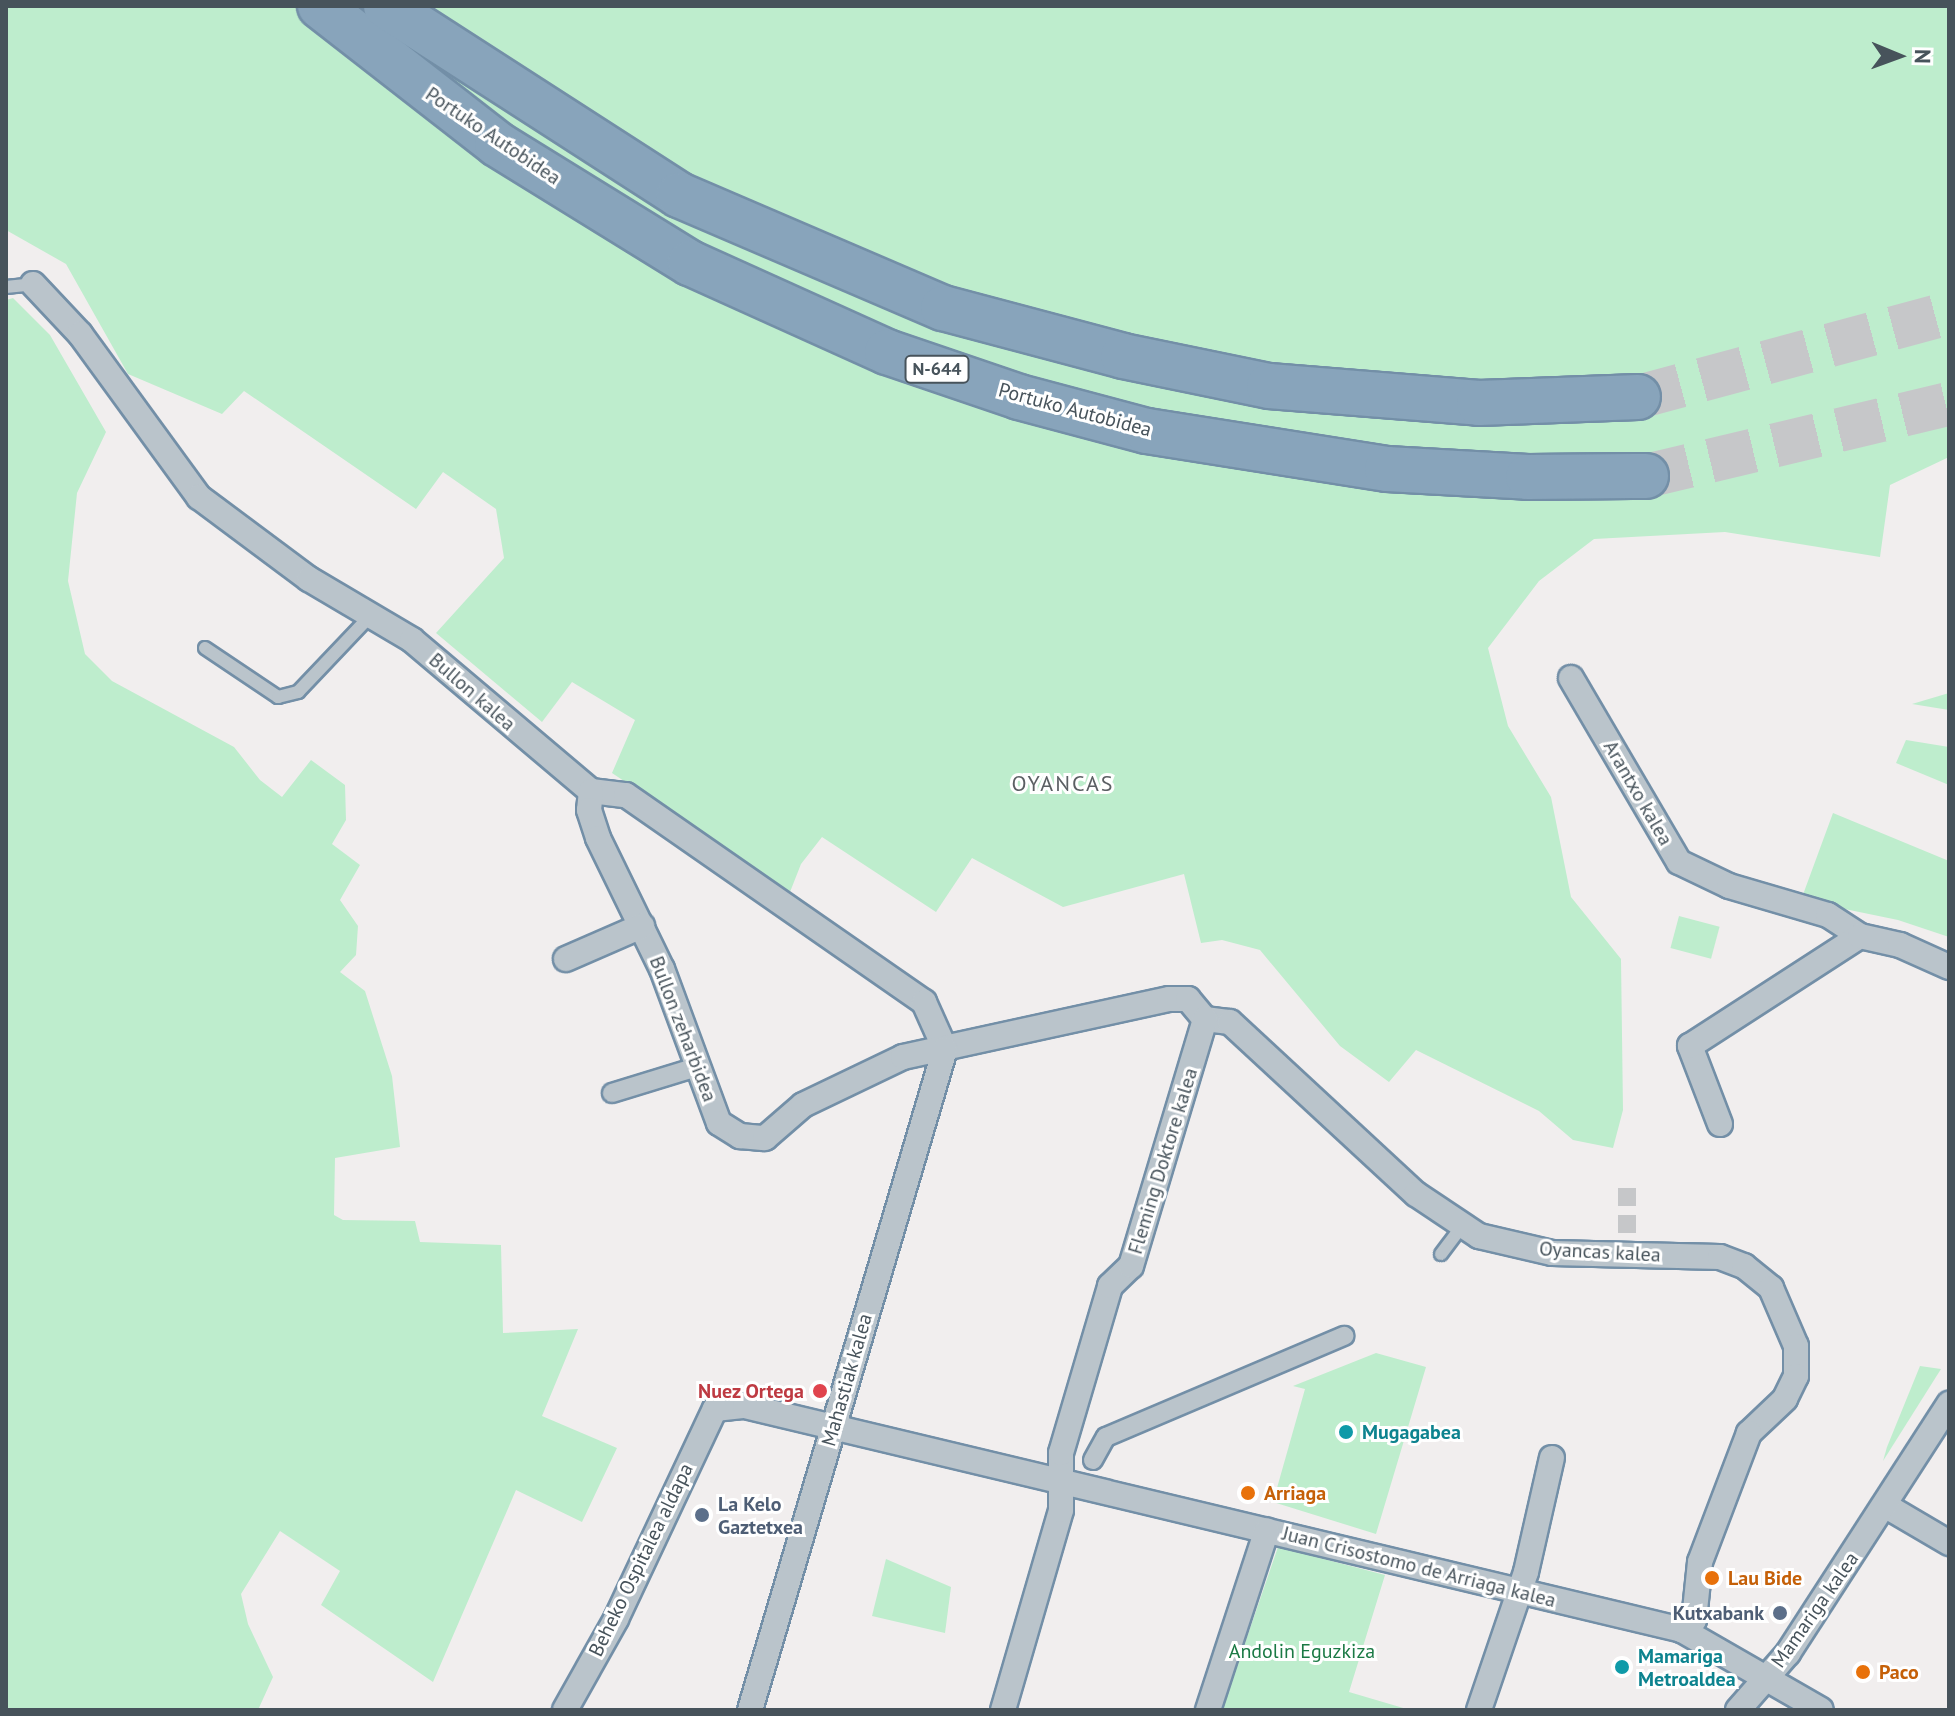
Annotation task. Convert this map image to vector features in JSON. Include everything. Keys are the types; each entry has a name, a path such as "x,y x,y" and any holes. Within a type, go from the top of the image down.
{"highway":[{"name":"Portuko Autobidea","path":"320,6 497,144 690,263 887,352 1019,397 1147,431 1387,469 1646,476"},
{"path":"386,6 679,195 943,308 1123,356 1269,386 1479,403 1638,397"}],"street":[{"name":"Bullon kalea","path":"33,284 80,334 199,497 309,579 412,640 591,791"},
{"name":"Arantxo kalea","path":"1571,678 1679,862 1729,886 1828,915 1860,936 1900,945 1948,967"},
{"name":"Bullon zeharbidea","path":"591,791 589,810 598,838 642,926 700,1066 719,1123 740,1136 765,1138 803,1105 866,1072 903,1057 945,1049"},
{"path":"591,791 626,795 924,1002 945,1049"},
{"path":"566,959 642,926"},
{"path":"1720,1124 1690,1046 1860,936"},
{"name":"Oyancas kalea","path":"945,1049 1169,999 1188,999 1205,1019 1230,1022 1416,1194 1462,1226 1491,1239 1552,1253 1720,1257 1744,1266 1771,1288 1796,1346 1796,1376 1785,1399 1749,1433 1700,1562 1694,1620 1682,1630"},
{"name":"Fleming Doktore kalea","path":"1003,1710 1061,1510 1061,1453 1110,1286 1131,1266 1205,1019"},
{"name":"Mahastiak kalea","path":"750,1710 945,1049"},
{"path":"612,1093 700,1066"},
{"path":"1093,1460 1106,1437 1344,1336"},
{"name":"Mamariga kalea","path":"1738,1710 1767,1677 1886,1506 1949,1404"},
{"name":"Juan Crisostomo de Arriaga kalea","path":"715,1409 745,1406 1062,1478 1682,1630 1821,1710"},
{"name":"Beheko Ospitalea aldapa","path":"565,1710 616,1619 715,1409"},
{"path":"1479,1710 1520,1592 1552,1458"},
{"path":"1886,1506 1949,1543"},
{"path":"1208,1710 1267,1530"}],"lane":[{"path":"6,287 33,284"},
{"path":"205,648 278,697 298,692 370,616"},
{"path":"1441,1254 1462,1226"}],"green space":[{"path":"6,6 1949,6 1949,457 1890,485 1880,557 1725,532 1594,539 1539,581 1488,648 1508,726 1551,797 1571,897 1621,959 1623,1110 1613,1148 1573,1140 1539,1111 1416,1050 1389,1082 1340,1046 1260,950 1222,940 1201,943 1184,874 1063,907 972,858 936,912 822,837 801,864 790,892 612,773 635,720 572,682 542,722 436,633 504,558 496,509 443,472 416,509 244,391 222,414 128,374 66,264 6,230"},
{"path":"13,298 50,335 106,432 77,493 68,581 85,654 112,681 234,747 260,780 282,797 311,760 345,785 346,820 332,844 360,865 340,900 358,926 356,955 340,972 365,991 392,1076 400,1147 335,1158 334,1215 343,1220 415,1221 420,1242 501,1245 503,1333 578,1329 542,1416 617,1448 582,1522 516,1490 433,1682 321,1605 340,1571 280,1531 241,1594 248,1624 273,1677 258,1710 6,1710 6,300"},
{"path":"1949,693 1949,710 1912,704"},
{"path":"1906,740 1949,747 1949,785 1896,763"},
{"path":"1833,813 1949,861 1949,937 1898,920 1801,900"},
{"path":"1679,916 1720,927 1711,959 1670,948"},
{"path":"1376,1353 1426,1367 1376,1534 1273,1502 1305,1389 1293,1386"},
{"path":"1920,1366 1941,1369 1883,1461 1887,1447"},
{"name":"Andolin Eguzkiza","path":"1278,1547 1385,1575 1349,1692 1410,1710 1222,1710"},
{"path":"886,1559 951,1587 945,1633 872,1616"}],"tunnel":[{"path":"1638,397 1949,313"},
{"path":"1646,476 1949,404"},
{"path":"1627,1188 1627,1237"}],"place":[{"name":"Nuez Ortega","path":"820,1391"},
{"name":"Mugagabea","path":"1346,1432"},
{"name":"Arriaga","path":"1248,1493"},
{"name":"La Kelo Gaztetxea","path":"702,1515"},
{"name":"Lau Bide","path":"1712,1578"},
{"name":"Kutxabank","path":"1780,1613"},
{"name":"Mamariga Metroaldea","path":"1622,1667"},
{"name":"Paco","path":"1863,1672"}],"district":[{"name":"OYANCAS","path":"1063,784"}]}
